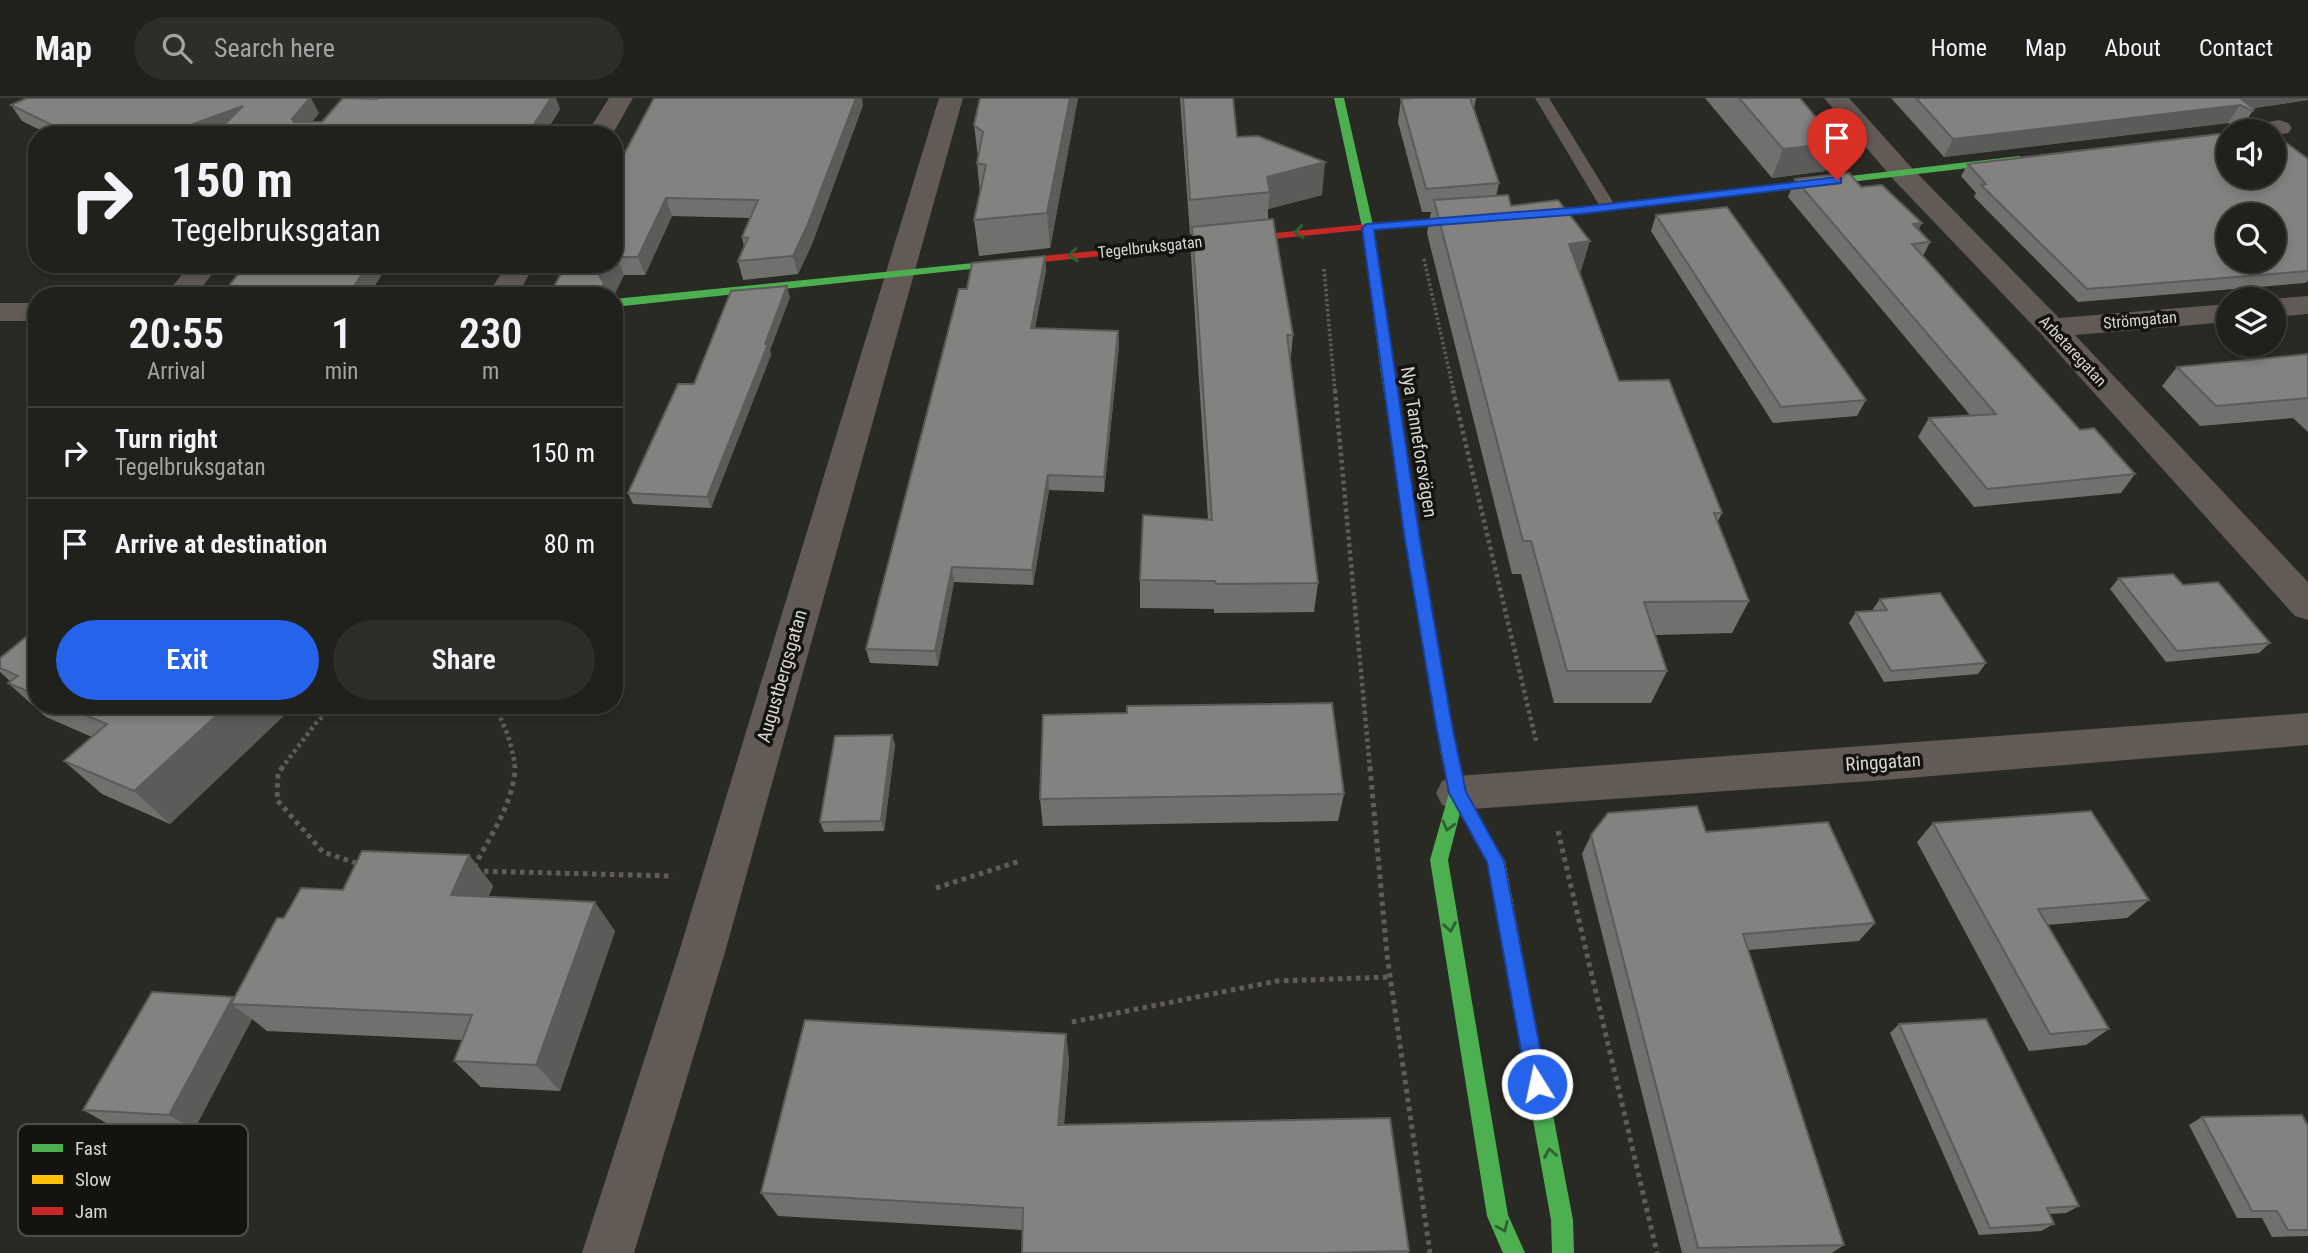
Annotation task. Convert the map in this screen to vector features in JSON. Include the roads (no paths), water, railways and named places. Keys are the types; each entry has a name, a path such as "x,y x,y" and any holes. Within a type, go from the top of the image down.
{"main road":[{"name":"Nya Tanneforsvägen","path":"1339,98 1367,228 1416,564 1457,793 1496,861 1562,1220 1563,1253"},
{"name":"Tegelbruksgatan","path":"623,302 1318,231 1416,225 1608,207 2038,157"},
{"name":"Nya Tanneforsvägen","path":"1457,793 1439,860 1498,1216 1514,1253"}],"street":[{"path":"604,126 621,98"},
{"name":"Augustbergsgatan","path":"608,1253 723,877 951,98"},
{"name":"Arbetaregatan","path":"1836,98 1902,173 2052,328 2308,606"},
{"path":"187,287 198,273"},
{"path":"2286,307 2308,305"},
{"path":"0,312 28,312"},
{"name":"Strömgatan","path":"2052,328 2216,314"},
{"name":"Ringgatan","path":"1457,793 2308,729"}],"lane":[{"path":"1542,98 1608,207"}]}
